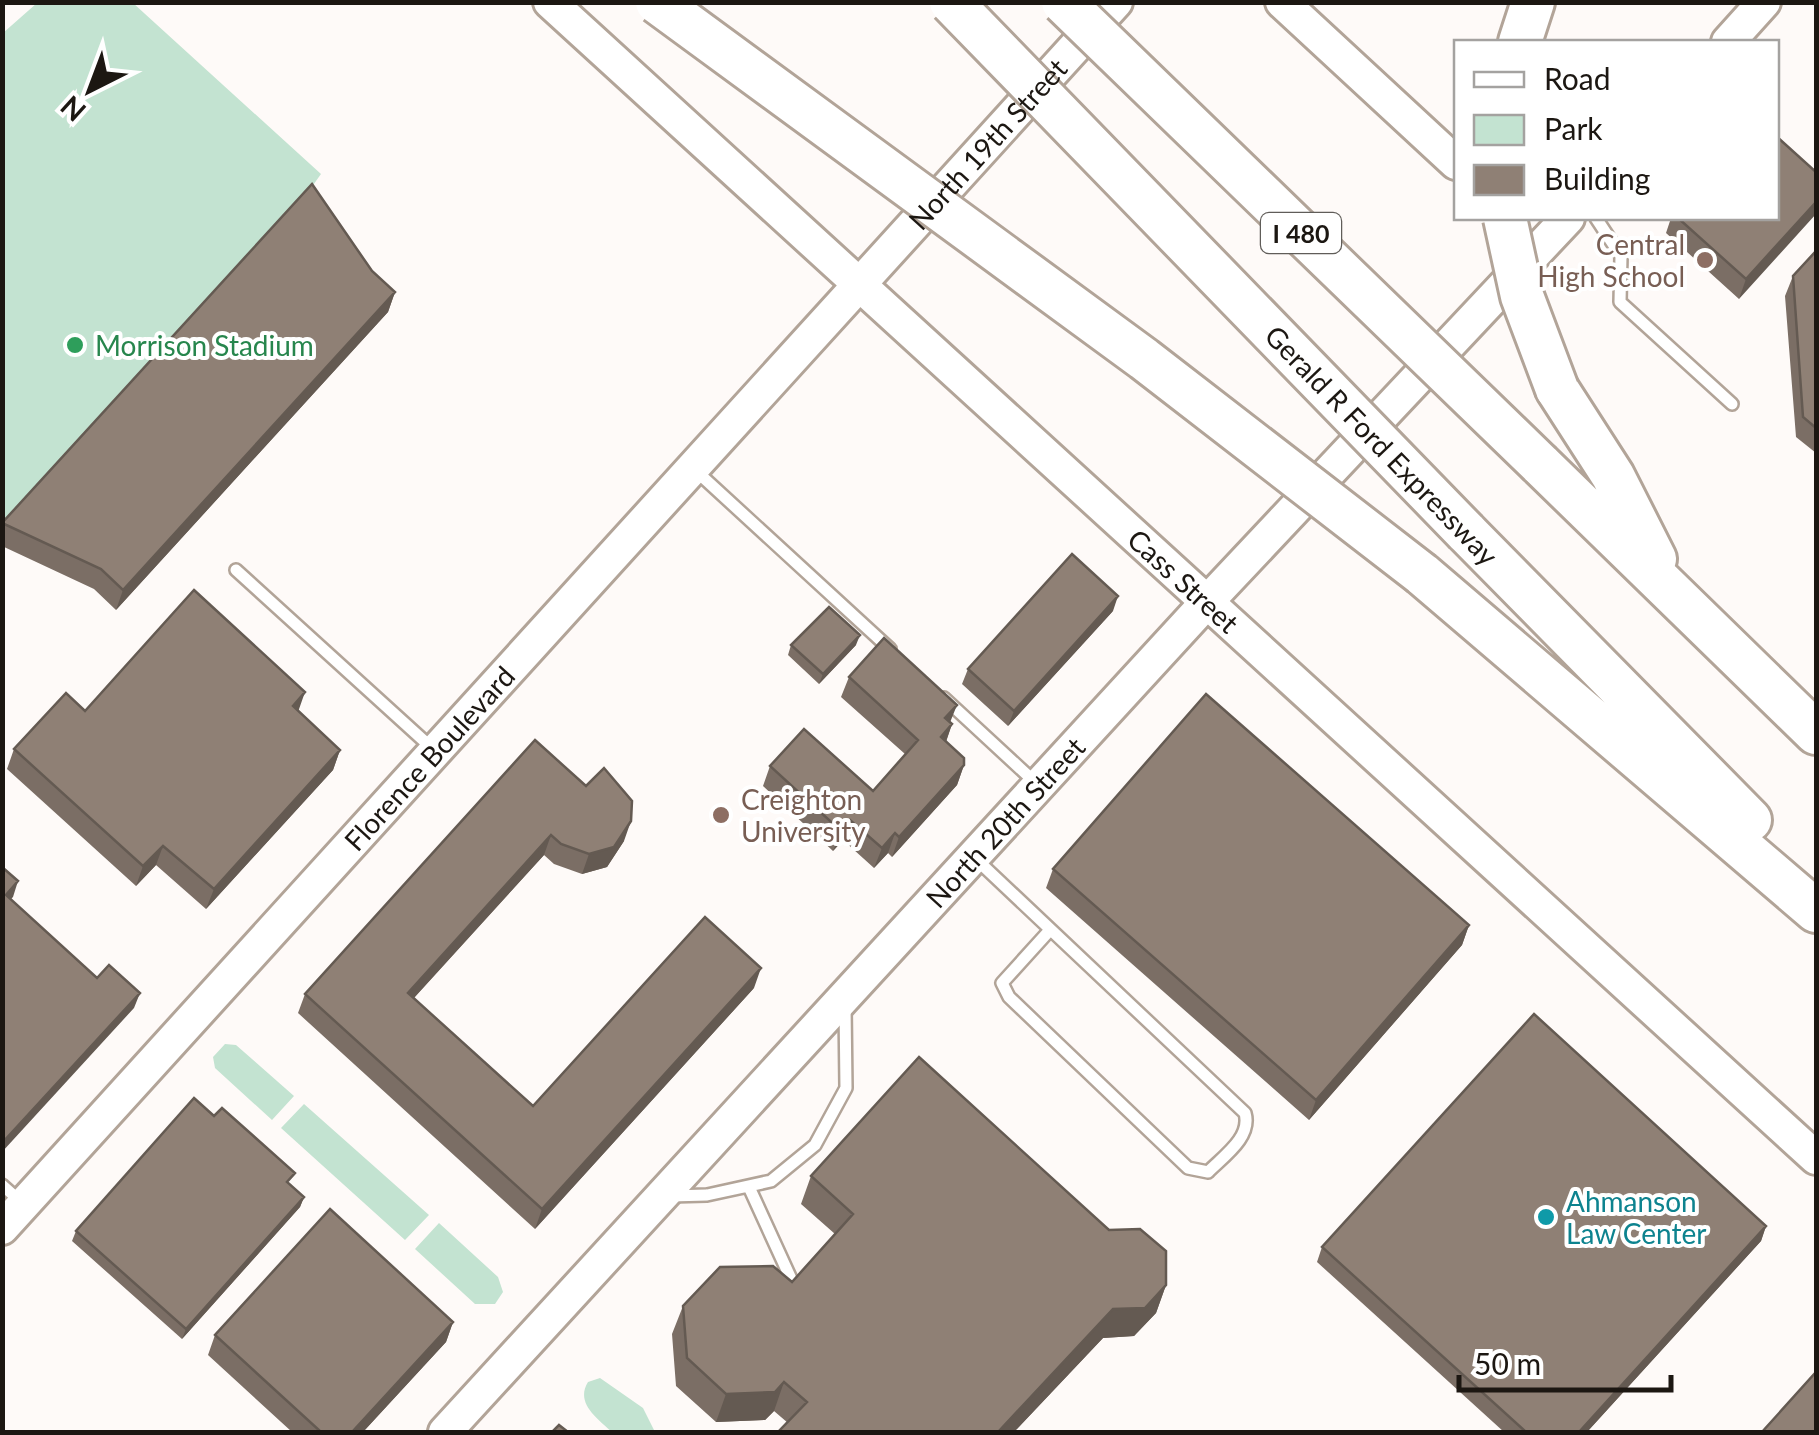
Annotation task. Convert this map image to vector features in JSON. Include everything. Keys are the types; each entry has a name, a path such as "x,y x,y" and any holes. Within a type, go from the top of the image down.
{"highway":[{"path":"656,2 1144,359 1422,574 1816,911"},
{"name":"Gerald R Ford Expressway","path":"950,2 1816,885"},
{"name":"I 480","path":"1063,2 1816,733"},
{"path":"1521,40 1533,2"},
{"path":"1506,220 1535,338 1580,429 1612,476 1671,590"}],"main road":[{"name":"Cass Street","path":"550,2 1816,1158"},
{"name":"North 19th Street","path":"858,287 1116,2"},
{"path":"1282,2 1454,161"},
{"path":"1730,40 1764,2"},
{"path":"1518,220 1544,244"},
{"name":"North 20th Street","path":"445,1432 1206,602 1566,220"},
{"name":"Florence Boulevard","path":"10,1206 436,752 858,287"}],"lane":[{"path":"1597,220 1621,256 1620,302 1732,404"},
{"path":"694,469 905,662"},
{"path":"236,570 436,752"},
{"path":"931,687 1039,786"},
{"path":"974,856 1245,1112 1248,1123 1244,1135 1208,1172 1188,1168 1009,997 1002,983 1009,971 1050,930"},
{"path":"661,1196 706,1195 771,1181 815,1145 834,1115 849,1068 844,994"},
{"path":"749,1187 798,1292"}],"green space":[{"name":"Morrison Stadium","path":"37,3 133,3 321,174 291,216 3,531 3,33"},
{"path":"225,1044 236,1045 294,1096 272,1120 215,1068 213,1057"},
{"path":"304,1104 429,1215 405,1240 281,1128"},
{"path":"439,1223 498,1277 503,1292 495,1304 475,1304 415,1249"},
{"path":"600,1378 643,1408 655,1432 612,1432 600,1421 584,1397 588,1382"}],"building":[{"path":"1779,139 1816,172 1816,202 1746,279 1680,220 1779,220"},
{"name":"Morrison Stadium","path":"312,184 372,271 395,292 123,590 101,569 2,523"},
{"path":"1816,251 1816,428 1803,417 1793,276"},
{"path":"1072,554 1118,596 1014,711 968,669"},
{"path":"194,590 305,692 293,706 340,750 214,889 163,846 143,866 14,749 66,693 85,711"},
{"path":"829,607 860,635 823,674 791,645"},
{"path":"884,638 957,705 945,718 952,724 941,737 964,758 964,765 899,837 895,833 882,848 850,820 841,831 770,766 804,729 873,791 918,740 849,677"},
{"path":"1206,694 1469,925 1316,1100 1053,869"},
{"path":"535,740 586,786 604,768 632,801 631,821 614,847 589,854 561,844 551,835 408,993 533,1106 705,917 761,968 542,1209 305,994"},
{"path":"2,867 18,881 6,895 97,978 109,965 140,993 2,1143"},
{"name":"Ahmanson Law Center","path":"1534,1014 1766,1226 1579,1432 1526,1432 1322,1247"},
{"path":"919,1057 1109,1230 1140,1229 1166,1251 1166,1285 1145,1308 1113,1309 998,1432 778,1432 807,1402 784,1382 775,1392 726,1394 687,1358 683,1306 720,1267 773,1266 792,1282 853,1214 811,1176"},
{"path":"194,1098 214,1116 222,1108 295,1173 287,1182 304,1197 186,1329 76,1231"},
{"path":"330,1209 453,1322 352,1432 321,1432 215,1335"},
{"path":"1816,1372 1816,1432 1762,1432"}],"place":[{"name":"Central High School","path":"1705,260"},
{"name":"Morrison Stadium","path":"75,345"},
{"name":"Creighton University","path":"721,815"},
{"name":"Ahmanson Law Center","path":"1546,1217"}]}
